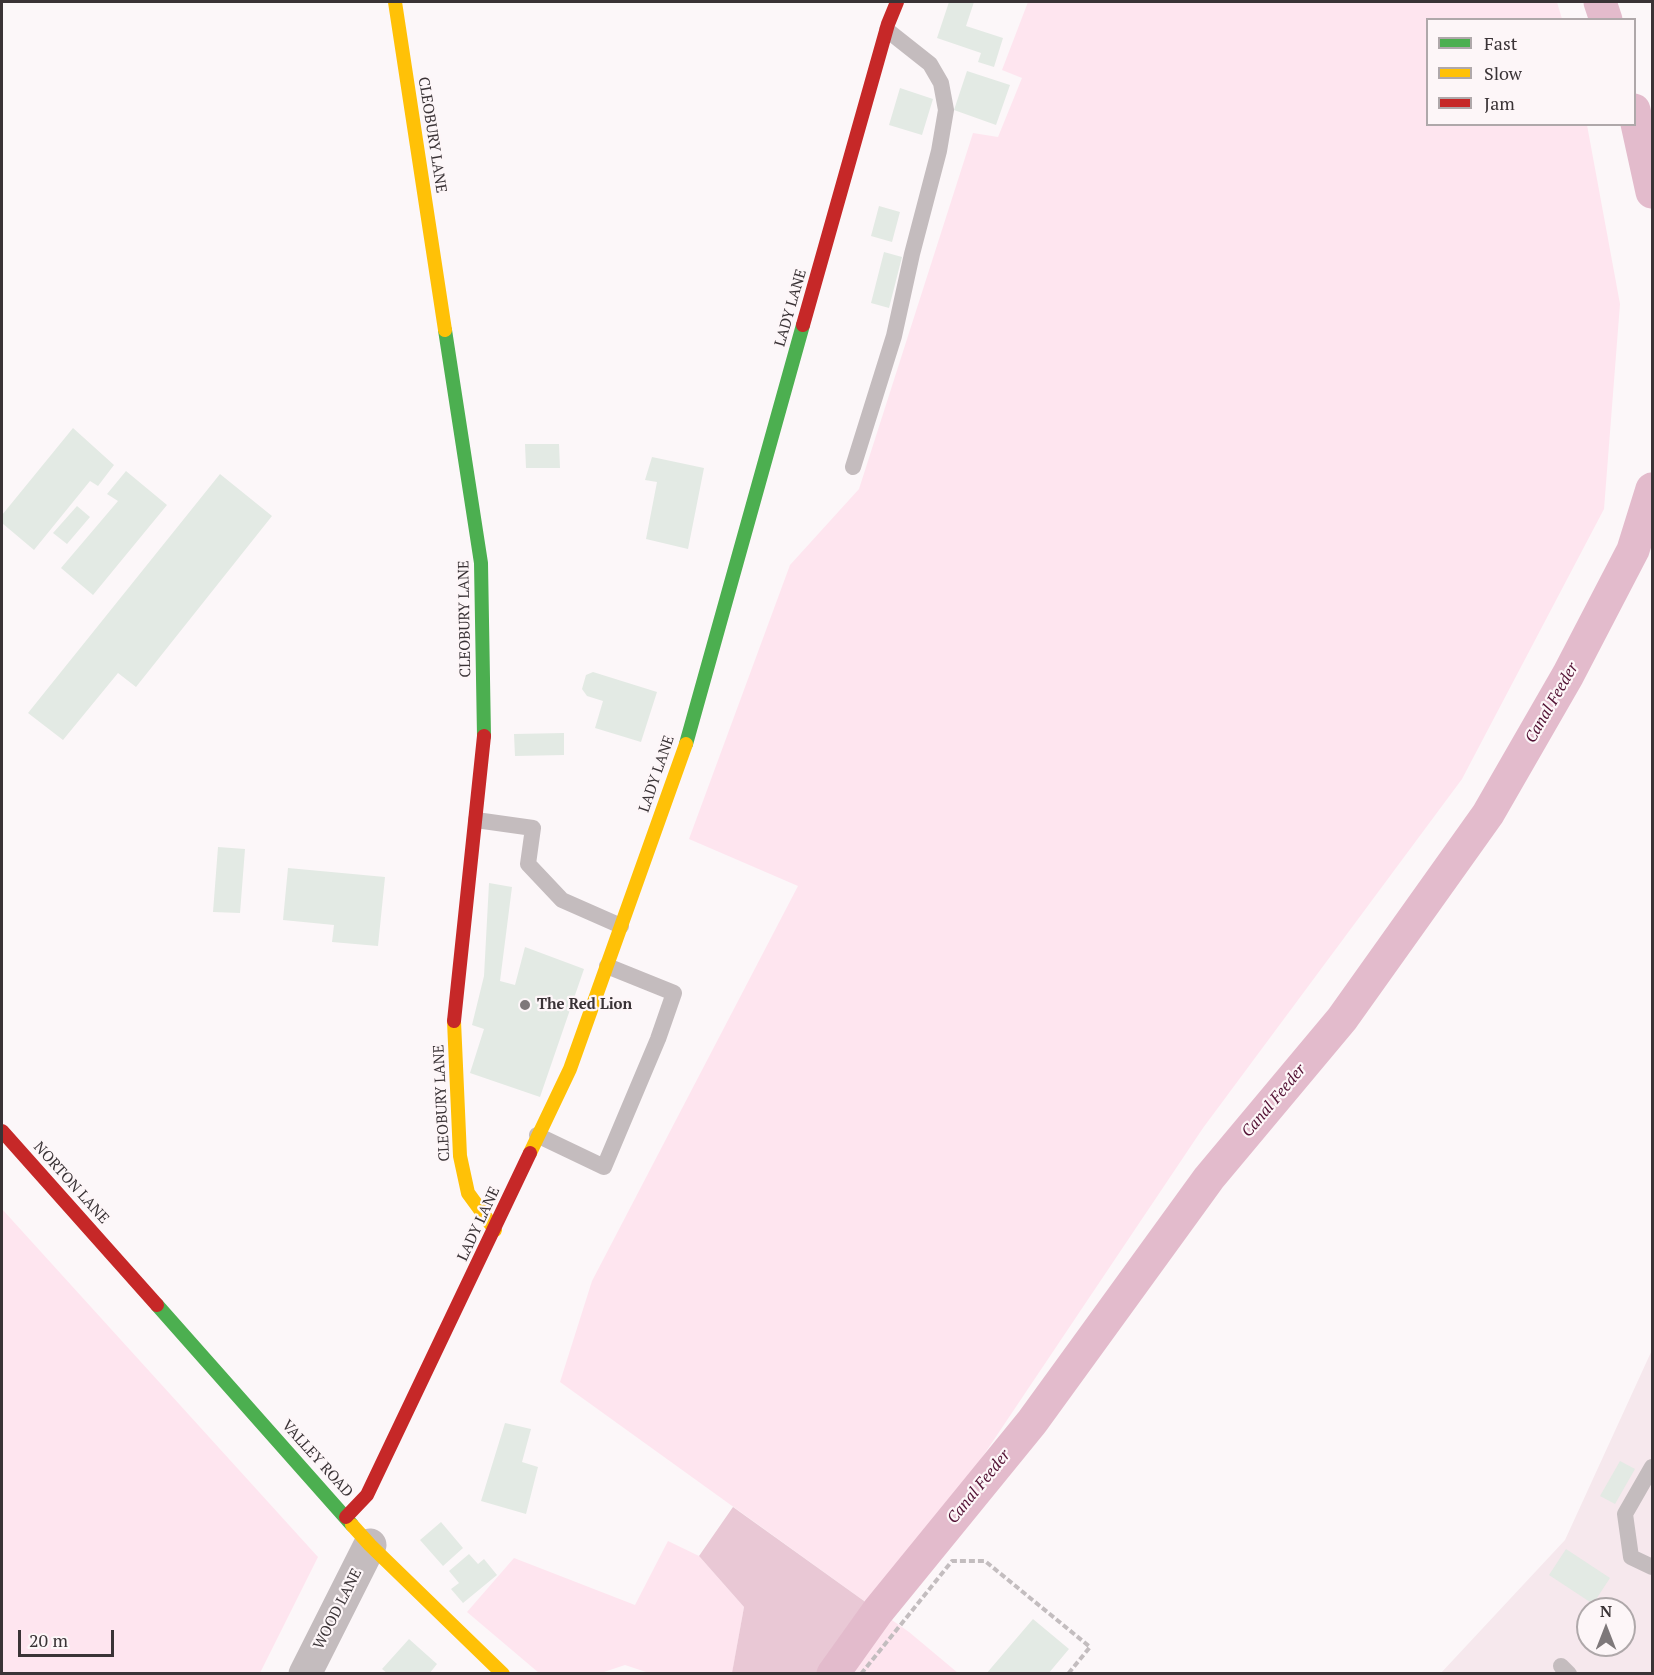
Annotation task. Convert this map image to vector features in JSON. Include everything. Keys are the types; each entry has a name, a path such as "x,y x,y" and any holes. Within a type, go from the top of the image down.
{"street":[{"name":"CLEOBURY LANE","path":"395,2 482,563 484,746 454,1018 460,1156 468,1193 495,1230"},
{"name":"LADY LANE","path":"346,1517 367,1495 570,1069 686,743 887,30 897,2"},
{"name":"NORTON LANE","path":"2,1131 116,1258"},
{"name":"VALLEY ROAD","path":"116,1258 370,1545 503,1674"},
{"name":"WOOD LANE","path":"305,1674 370,1545"}],"lane":[{"path":"853,467 894,336 912,254 939,151 946,110 941,82 930,64 887,30"},
{"path":"476,820 533,828 528,864 562,900 621,926"},
{"path":"537,1135 604,1167 658,1039 674,993 607,966"},
{"path":"1653,1467 1625,1514 1631,1557 1653,1567"}],"path":[{"path":"861,1674 952,1561 985,1561 1090,1647 1068,1674"}],"shaded area":[{"path":"1028,2 1557,2 1562,18 1426,18 1426,126 1587,126 1620,304 1604,509 1462,779 1203,1128 879,1611 909,1632 958,1673 833,1673 878,1611 560,1382 592,1281 798,886 689,839 790,565 859,489 973,133 998,137 1022,78 1002,70"},
{"path":"2,1209 318,1557 260,1673 2,1673"},
{"path":"1652,1350 1652,1673 1440,1674 1565,1540"},
{"path":"733,1507 878,1611 833,1673 732,1673 744,1607 699,1556"},
{"path":"668,1541 699,1556 744,1607 732,1674 649,1673 625,1665 601,1673 539,1673 467,1612 514,1558 635,1605"}],"building":[{"path":"949,2 974,2 966,26 1003,38 994,67 978,62 981,53 937,38"},
{"path":"967,71 1010,85 996,125 954,110"},
{"path":"900,88 933,99 922,135 889,125"},
{"path":"879,206 900,212 892,242 871,236"},
{"path":"884,252 902,257 889,308 871,303"},
{"path":"73,428 114,465 98,486 90,481 34,550 2,523 2,515"},
{"path":"525,444 559,444 560,468 526,468"},
{"path":"652,457 704,468 688,549 646,539 657,482 645,480"},
{"path":"126,471 167,505 93,595 61,568 118,501 107,494"},
{"path":"220,474 272,516 136,687 118,673 63,740 28,713"},
{"path":"77,506 90,517 67,544 53,533"},
{"path":"593,672 657,692 641,742 595,728 603,701 587,696 582,689 586,675"},
{"path":"564,733 564,755 515,756 514,734"},
{"path":"218,847 245,849 240,913 213,912"},
{"path":"288,868 385,877 378,946 332,942 334,925 283,920"},
{"name":"The Red Lion","path":"489,883 512,887 500,981 515,985 525,947 584,969 540,1097 470,1073 484,1029 472,1025 484,976"},
{"path":"505,1423 531,1429 522,1462 538,1467 526,1514 481,1501"},
{"path":"1620,1461 1635,1469 1615,1504 1600,1496"},
{"path":"441,1522 463,1548 443,1566 420,1540"},
{"path":"1566,1549 1610,1578 1598,1597 1582,1597 1549,1575"},
{"path":"469,1554 478,1564 484,1559 497,1575 463,1603 451,1589 459,1583 449,1571"},
{"path":"1033,1619 1069,1649 1048,1674 986,1674"},
{"path":"409,1639 437,1664 429,1674 388,1674 382,1669"}],"waterway":[{"name":"Canal Feeder","path":"1600,2 1605,18"},
{"name":"Canal Feeder","path":"1636,119 1652,192"},
{"name":"Canal Feeder","path":"833,1674 878,1611 1032,1422 1209,1178 1342,1019 1488,814 1568,675 1633,550 1652,489"}],"traffic: fast":[{"path":"686,744 803,325"},
{"path":"445,330 481,563 484,736"},
{"path":"157,1305 352,1525"}],"traffic: slow":[{"path":"395,2 445,330"},
{"path":"530,1153 570,1069 686,744"},
{"path":"454,1021 460,1156 468,1193 495,1230"},
{"path":"352,1525 503,1674"}],"traffic: jam":[{"path":"803,325 888,24 897,2"},
{"path":"454,1021 484,736"},
{"path":"2,1131 157,1305"},
{"path":"346,1517 367,1495 530,1153"}],"place":[{"name":"The Red Lion","path":"525,1005"}]}
